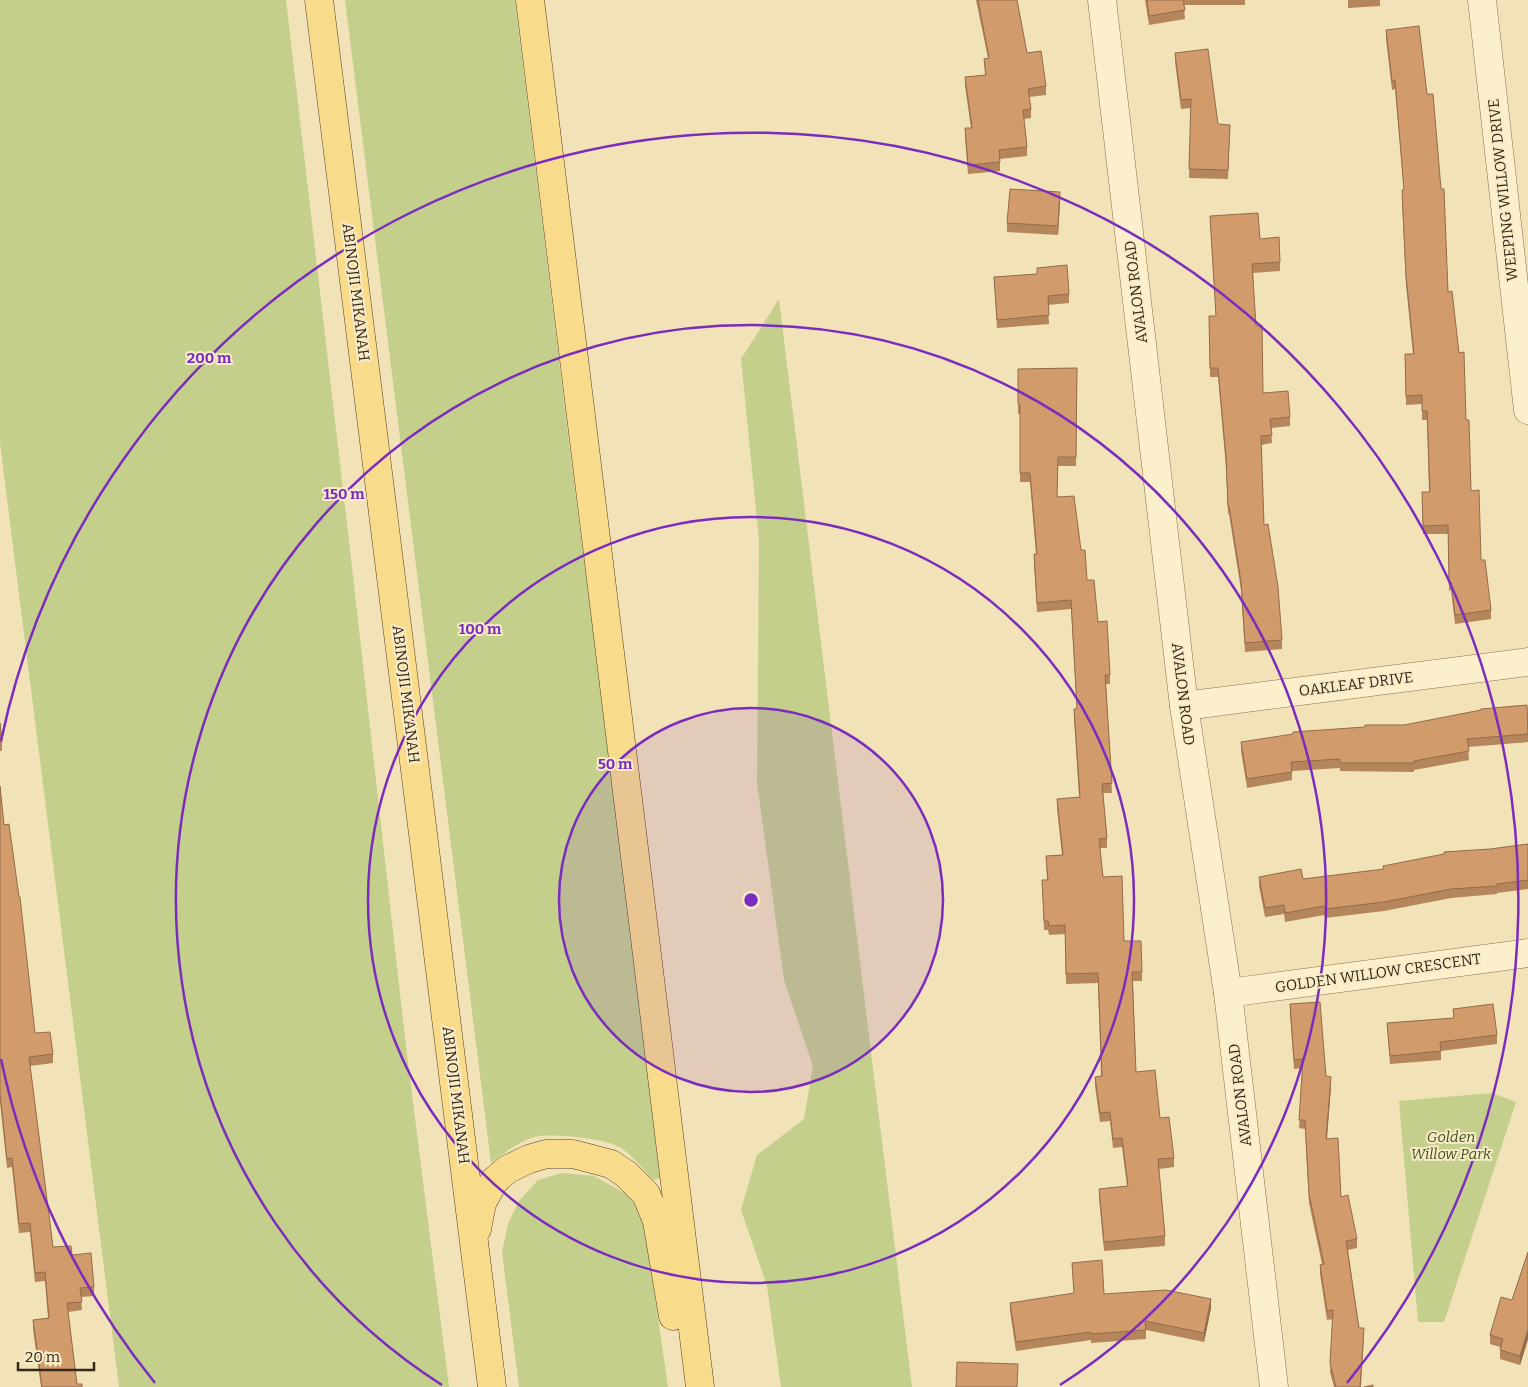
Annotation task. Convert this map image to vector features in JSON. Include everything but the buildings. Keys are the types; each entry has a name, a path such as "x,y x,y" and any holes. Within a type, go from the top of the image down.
{"main road":[{"name":"ABINOJII MIKANAH","path":"319,0 492,1387"},
{"path":"530,0 700,1387"},
{"path":"474,1244 482,1203 494,1181 508,1169 529,1159 546,1154 573,1154 611,1164 626,1174 646,1194 657,1221 670,1292 682,1387"}],"street":[{"name":"AVALON ROAD","path":"1102,0 1184,706 1228,993 1274,1387"},
{"name":"WEEPING WILLOW DRIVE","path":"1482,0 1528,410"},
{"name":"OAKLEAF DRIVE","path":"1184,706 1528,662"},
{"name":"GOLDEN WILLOW CRESCENT","path":"1228,993 1528,953"}],"green space":[{"path":"0,0 286,0 406,1047 449,1387 119,1387 0,443"},
{"path":"345,0 515,0 572,466 663,1178 653,1180 631,1156 617,1146 576,1137 534,1137 517,1145 491,1163"},
{"path":"779,299 912,1387 781,1387 767,1286 741,1210 757,1155 804,1119 813,1066 784,980 757,783 759,540 741,359"},
{"name":"Golden Willow Park","path":"1492,1093 1516,1102 1444,1322 1418,1322 1399,1101"},
{"path":"562,1173 594,1176 626,1194 643,1214 668,1387 519,1387 502,1252 508,1224 519,1201 538,1180"}]}
